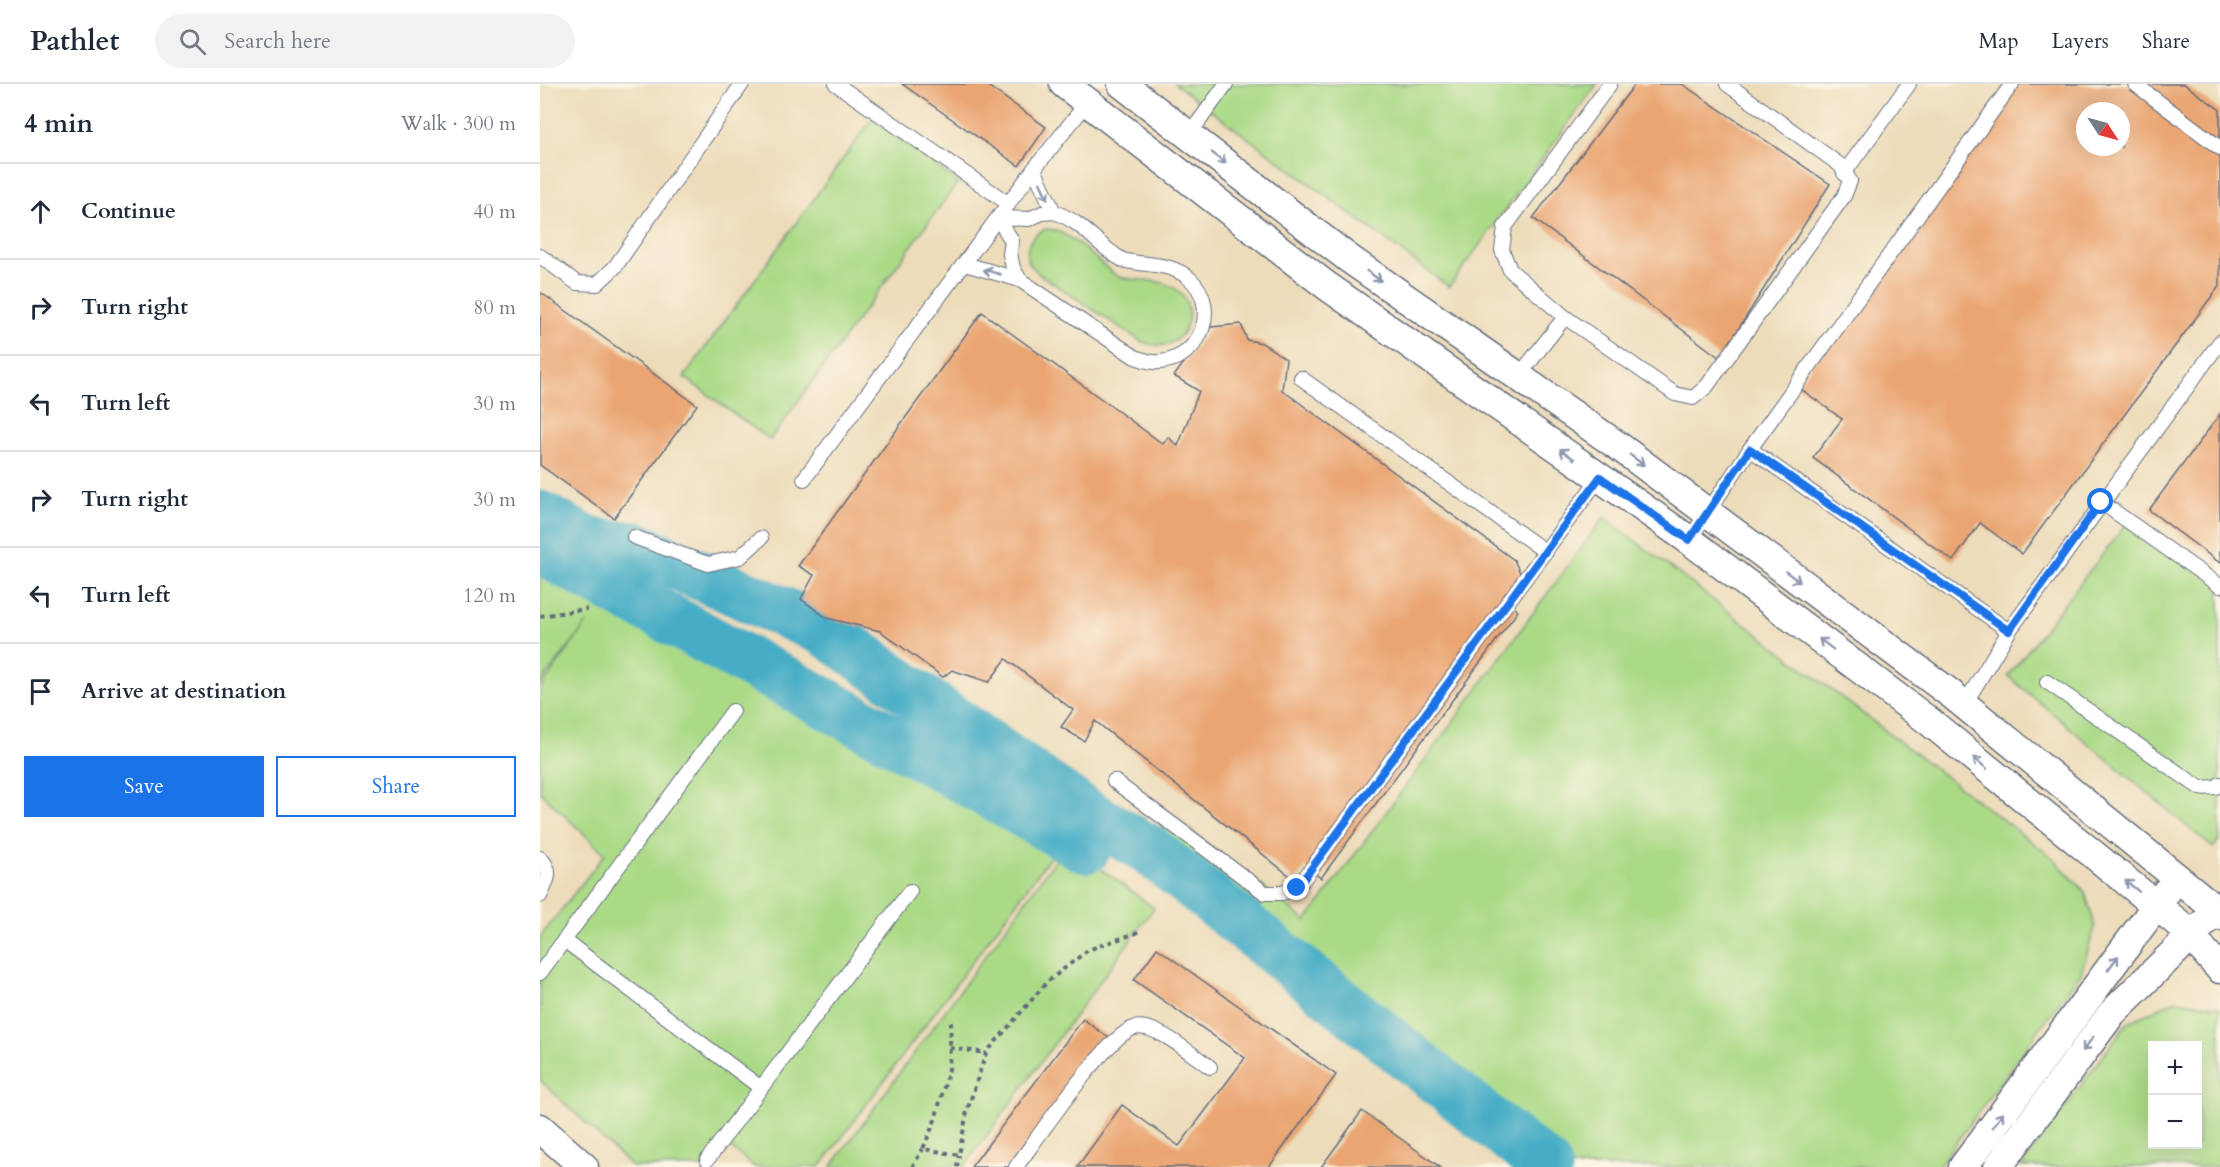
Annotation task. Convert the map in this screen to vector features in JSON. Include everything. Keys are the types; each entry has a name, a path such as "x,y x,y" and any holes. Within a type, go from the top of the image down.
{"street":[{"path":"1064,84 1327,286 1689,540 1930,722 2156,905 2191,937 2220,969"},
{"path":"1122,84 1348,258 1621,448 1964,705 2178,878 2218,914 2112,1013 1998,1167"},
{"path":"1963,1167 2178,878"},
{"path":"540,1128 584,1167"}],"lane":[{"path":"540,256 577,283 597,284 615,267 742,84"},
{"path":"836,84 1009,204"},
{"path":"1189,135 1226,84"},
{"path":"1610,84 1505,227 1502,250 1510,270 1565,317 1675,394 1693,398 1707,386 1844,196 1850,180 1839,165 1727,84"},
{"path":"1844,173 1909,84"},
{"path":"1689,540 1750,449 2012,84"},
{"path":"2135,84 2220,148"},
{"path":"804,479 1034,169 1088,103"},
{"path":"1034,169 1054,212"},
{"path":"965,264 1020,280 1135,357 1150,362 1167,361 1183,355 1196,344 1204,329 1206,310 1201,294 1192,280 1178,270 1123,260 1072,220 1054,212 1042,213 1029,219 998,218"},
{"path":"998,218 1012,241 1010,254 1013,268 1020,280"},
{"path":"1518,377 1565,317"},
{"path":"1964,705 2009,631 2220,342"},
{"path":"1301,378 1546,552"},
{"path":"1750,449 2009,631"},
{"path":"1114,781 1265,893 1282,893 1297,888 1600,477"},
{"path":"2101,502 2220,586"},
{"path":"634,537 708,564 740,556 761,538"},
{"path":"2047,682 2200,788 2216,787 2220,784"},
{"path":"540,973 734,711"},
{"path":"540,858 548,869 549,879 540,896"},
{"path":"707,1160 910,891"},
{"path":"564,940 761,1088"},
{"path":"1016,1167 1097,1059 1119,1036 1135,1027 1156,1030 1210,1067"}],"path":[{"path":"540,616 587,609"},
{"path":"957,1167 967,1111 986,1053 1047,982 1088,950 1139,932"},
{"path":"912,1167 923,1149 935,1120 949,1070 951,1022"},
{"path":"950,1048 986,1053"},
{"path":"923,1149 959,1155"}],"green space":[{"path":"1175,84 1597,84 1449,287"},
{"path":"872,119 958,182 770,440 684,377"},
{"path":"1045,229 1069,237 1117,276 1164,283 1178,291 1184,298 1189,314 1188,322 1180,336 1173,342 1162,346 1142,342 1039,274 1028,262 1027,251 1032,238"},
{"path":"1604,517 2053,858 2085,892 2095,927 2081,973 1938,1167 1572,1167 1161,859 1164,828 1116,771 1306,921"},
{"path":"2130,519 2220,585 2220,839 2213,848 2008,676"},
{"path":"540,557 1062,841 820,1167 754,1167 730,1147 714,1167 632,1167 540,1080 540,937 605,854 540,792 540,689 587,623 540,684"},
{"path":"1067,844 1154,908 964,1167 831,1167"},
{"path":"2176,1000 2220,1007 2220,1167 2021,1167 2127,1023"}],"building":[{"path":"902,84 985,84 1046,127 1019,166"},
{"path":"1635,84 1682,84 1830,184 1720,358 1533,218"},
{"path":"2020,84 2184,84 2220,110 2220,285 2022,554 1980,523 1953,561 1813,458 1842,419 1797,386"},
{"path":"540,292 697,405 614,518 540,465"},
{"path":"982,312 1163,444 1168,437 1178,446 1199,391 1174,376 1211,327 1241,324 1247,340 1262,343 1286,359 1282,390 1514,560 1524,581 1513,605 1518,611 1321,878 1306,867 1295,880 1095,721 1084,741 1061,727 1073,710 1006,659 989,682 952,670 943,677 880,631 827,618 801,599 814,575 798,566"},
{"path":"2220,414 2220,563 2149,510"},
{"path":"1157,948 1336,1075 1269,1167 1077,1167 1122,1105 1179,1146 1245,1058 1134,980"},
{"path":"1083,1019 1109,1038 1011,1167 971,1167"},
{"path":"1362,1111 1440,1167 1321,1167"}],"waterway":[{"path":"540,516 590,543 637,547 825,631 1084,812 1148,849 1547,1167"},
{"path":"540,549 925,757 1086,848"}],"route":[{"path":"1297,888 1600,477 1689,540 1750,449 2009,631 2101,502"}]}
